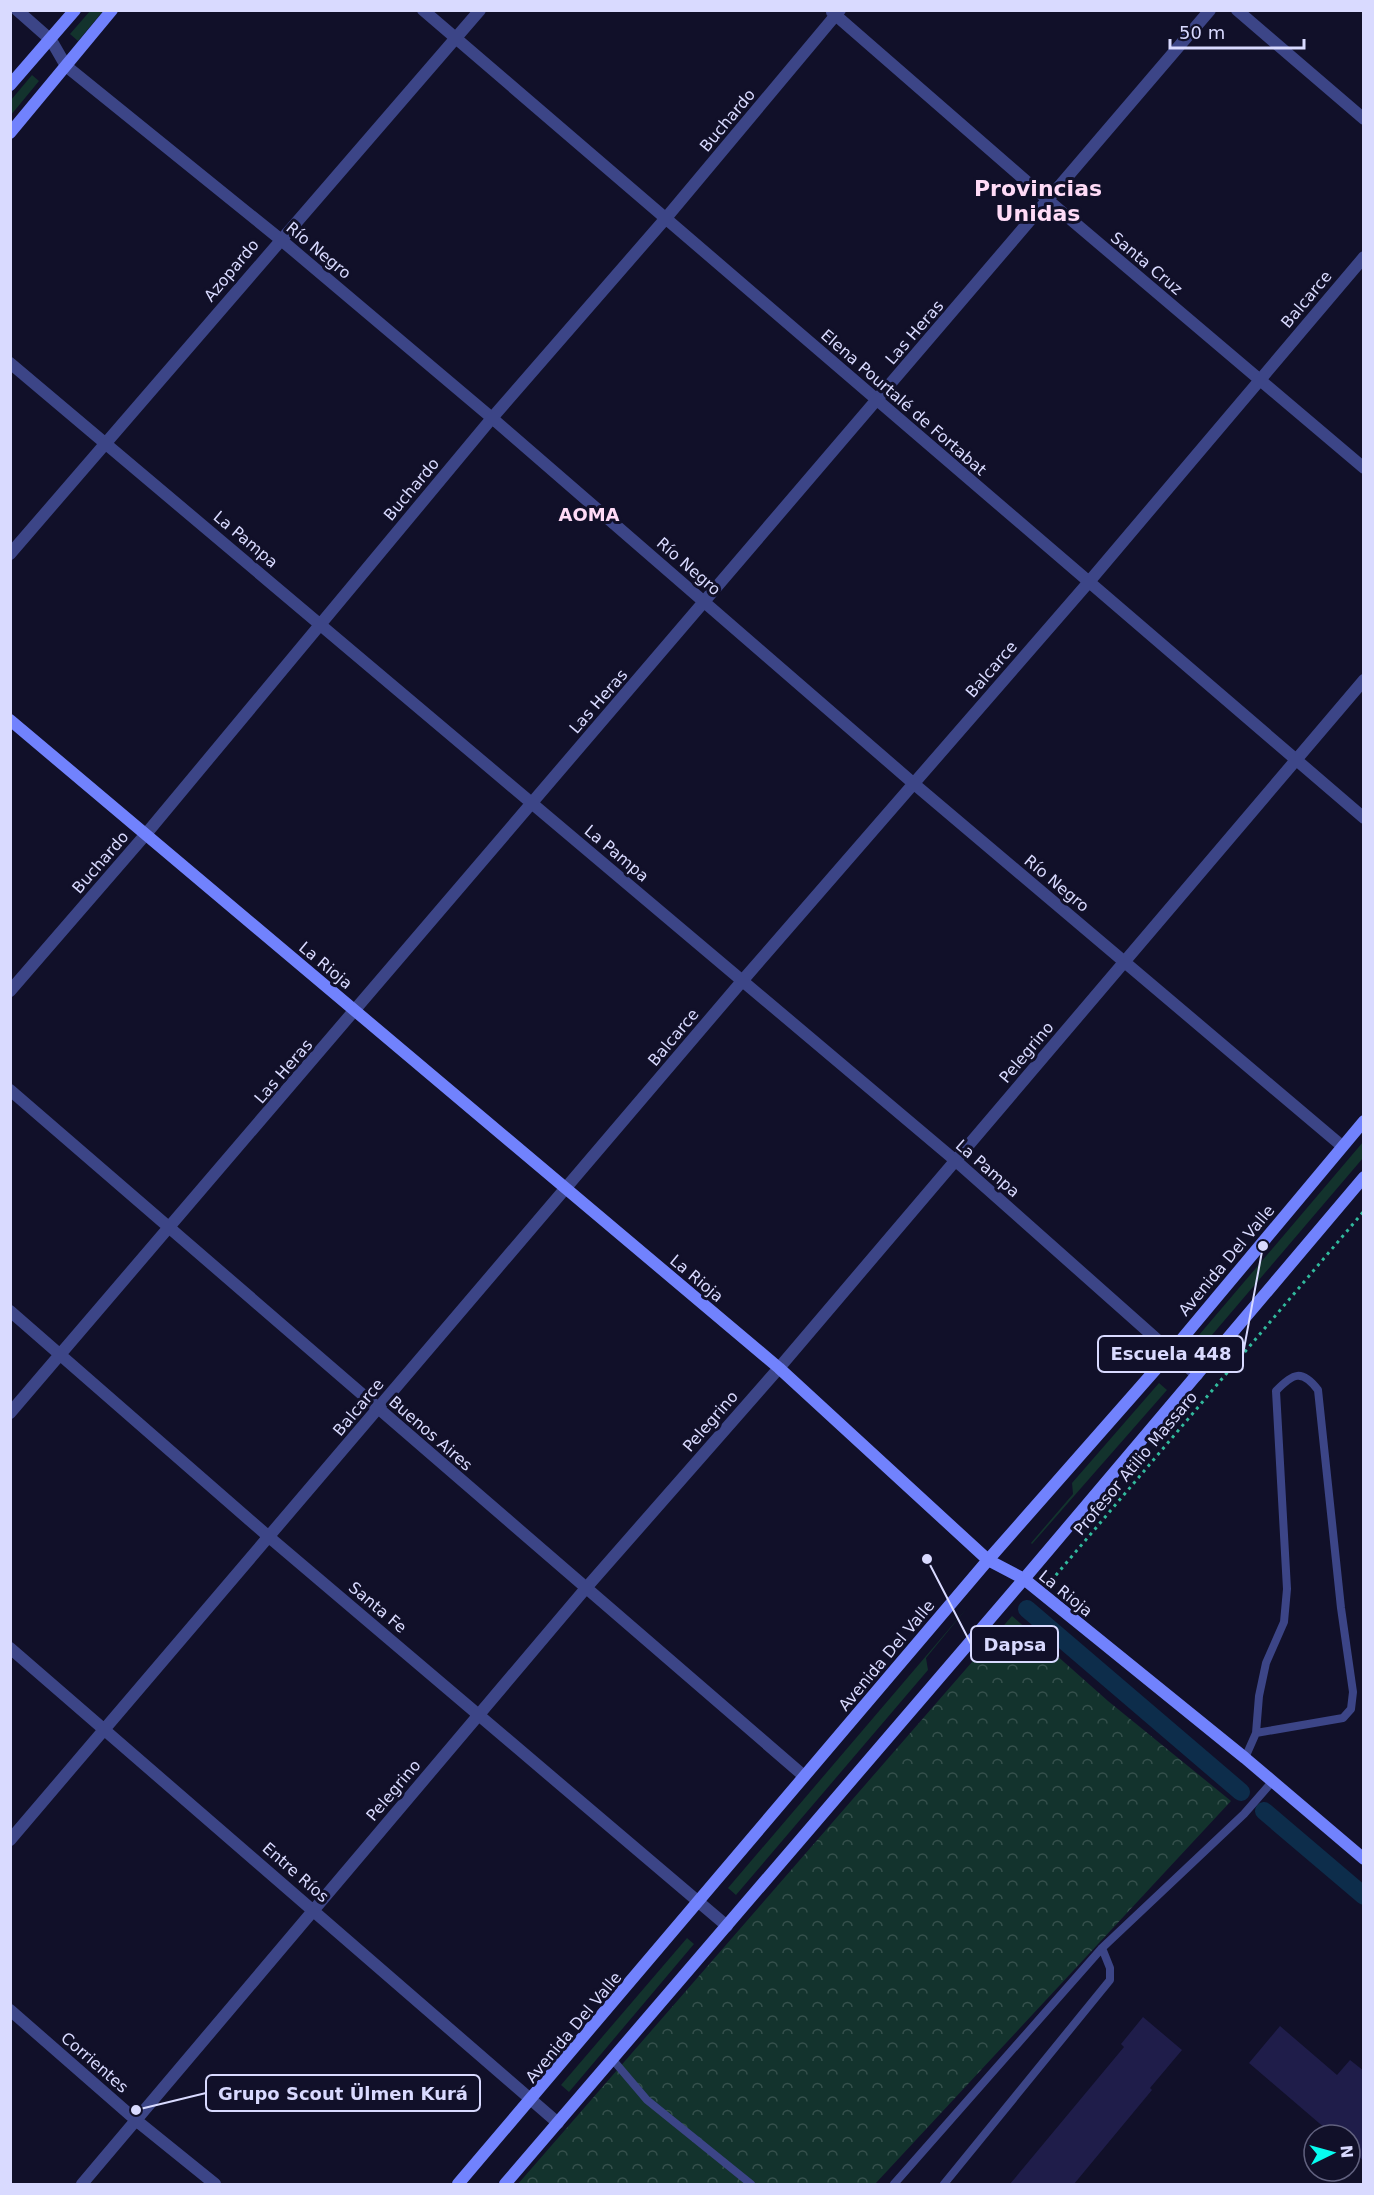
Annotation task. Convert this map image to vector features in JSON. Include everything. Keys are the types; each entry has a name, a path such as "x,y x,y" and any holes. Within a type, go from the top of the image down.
{"main road":[{"path":"10,85 75,10"},
{"path":"10,133 112,10"},
{"name":"La Rioja","path":"10,720 779,1368 988,1560 1024,1579 1245,1758 1364,1859"},
{"name":"Avenida Del Valle","path":"458,2184 700,1904 804,1776 988,1560 1171,1352 1364,1121"},
{"path":"505,2184 1024,1579 1364,1176"}],"street":[{"name":"Río Negro","path":"17,10 51,40 66,66 280,239 492,418 913,783 1342,1146"},
{"name":"Elena Pourtalé de Fortabat","path":"423,10 1364,818"},
{"name":"Azopardo","path":"10,554 480,10"},
{"name":"Las Heras","path":"10,1413 168,1226 356,1012 532,802 1049,201 1210,10"},
{"path":"1237,10 1364,119"},
{"name":"Santa Cruz","path":"835,12 1049,201 1364,468"},
{"name":"Buchardo","path":"10,991 146,834 492,418 666,218 835,12"},
{"name":"Balcarce","path":"10,1840 743,980 1088,583 1364,257"},
{"name":"La Pampa","path":"10,363 956,1161 1197,1375"},
{"name":"Pelegrino","path":"82,2184 586,1588 779,1368 1294,759 1364,680"},
{"name":"Buenos Aires","path":"10,1090 804,1776"},
{"name":"Santa Fe","path":"10,1311 269,1537 727,1926"},
{"name":"Entre Ríos","path":"10,1648 558,2123"},
{"name":"Corrientes","path":"10,2010 137,2121 215,2184"}],"lane":[{"path":"1245,1758 1256,1733 1259,1696 1266,1663 1284,1622 1287,1589 1276,1391 1287,1379 1301,1375 1309,1378 1318,1390 1341,1608 1353,1692 1351,1709 1343,1718 1256,1733"},
{"path":"894,2184 1102,1948 1244,1814 1272,1782"},
{"path":"944,2184 1110,1980 1110,1968 1102,1948"},
{"path":"612,2060 647,2100 751,2184"}],"path":[{"name":"Profesor Atilio Massaro","path":"1040,1593 1364,1211"}],"green space":[{"path":"90,11 103,11 78,41 70,34"},
{"path":"32,75 39,81 11,115 11,100"},
{"path":"1363,1142 1363,1158 1206,1342 1199,1335"},
{"path":"1159,1383 1167,1390 1032,1544 1073,1494 1072,1483"},
{"path":"967,1608 926,1658 928,1670 736,1895 728,1888"},
{"path":"1012,1616 1108,1701 1231,1801 875,2184 518,2184"},
{"path":"687,1938 694,1944 569,2092 561,2085"}],"building":[{"path":"1143,2017 1182,2050 1150,2088 1152,2090 1074,2184 1010,2184 1124,2047 1121,2044"},
{"path":"1280,2026 1337,2075 1350,2060 1364,2071 1364,2161 1362,2159 1362,2123 1319,2123 1249,2063"}],"waterway":[{"path":"1027,1609 1241,1792"},
{"path":"1264,1811 1364,1896"}],"place":[{"name":"Escuela 448","path":"1263,1246"},
{"name":"Dapsa","path":"927,1559"},
{"name":"Grupo Scout Ülmen Kurá","path":"136,2110"}],"district":[{"name":"Provincias Unidas","path":"1038,200"},
{"name":"AOMA","path":"589,515"}]}
